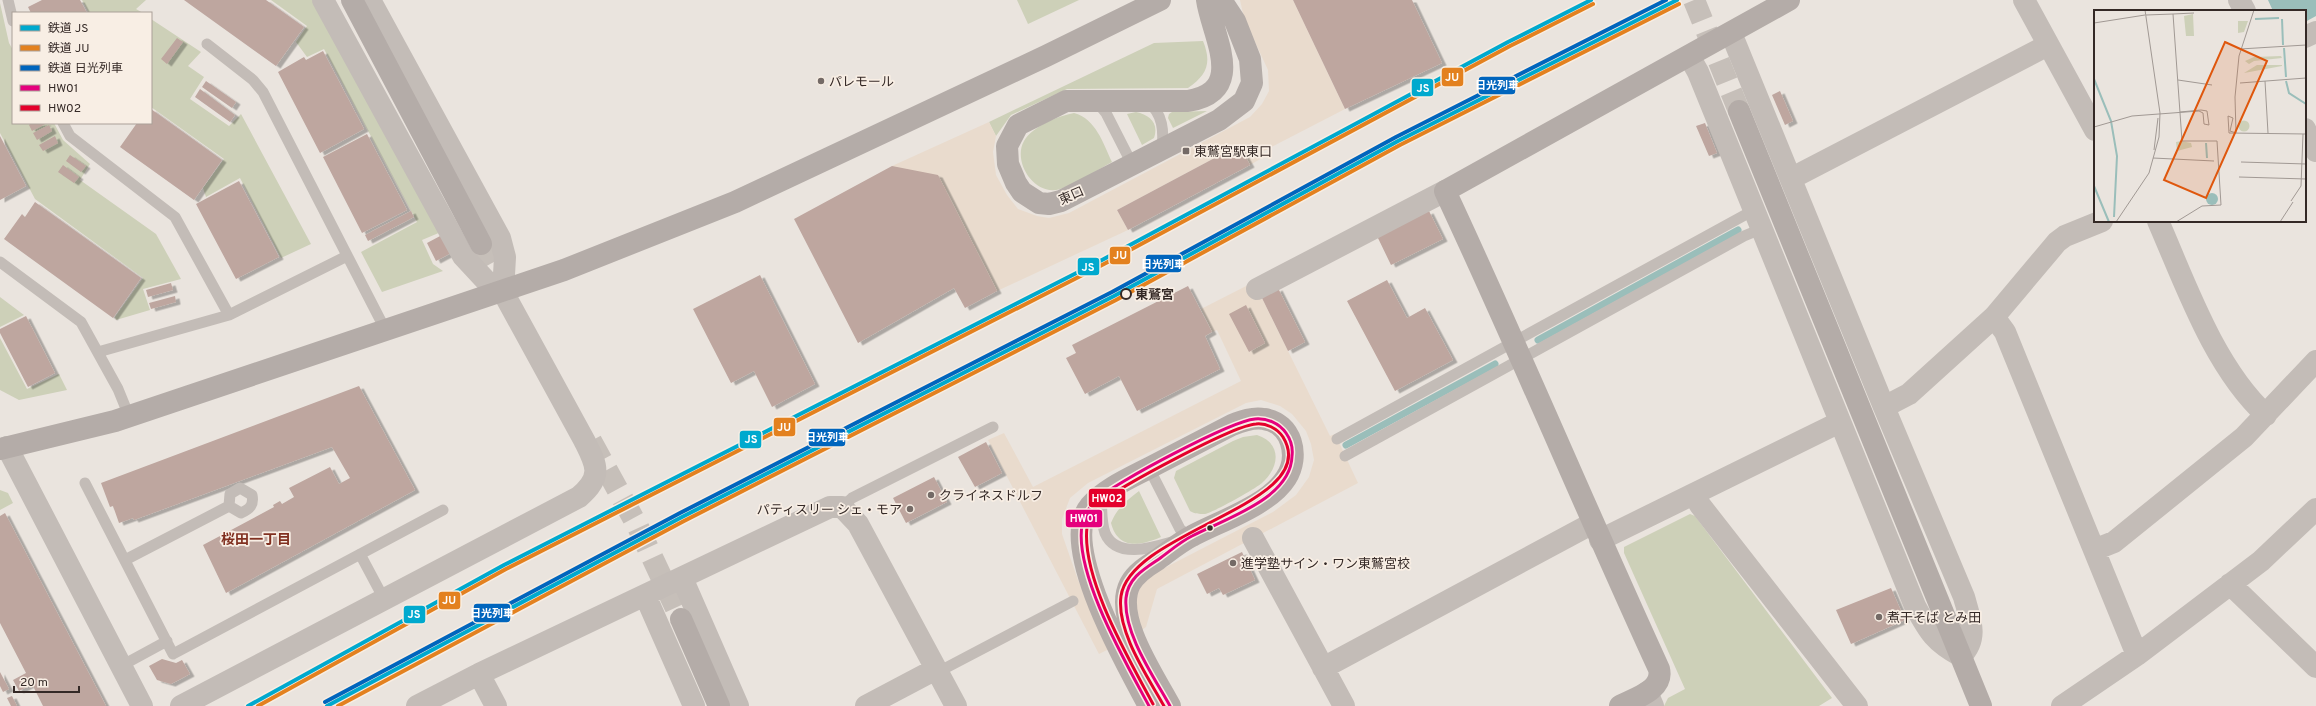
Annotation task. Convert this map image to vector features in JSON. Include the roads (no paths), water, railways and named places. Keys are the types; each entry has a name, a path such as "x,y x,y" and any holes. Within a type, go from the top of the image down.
{"street":[{"path":"181,706 580,497 588,490 594,476 596,463 503,292 489,284 463,256 323,0"},
{"path":"352,0 481,244"},
{"path":"370,0 500,238 505,257 503,292"},
{"path":"142,706 2,444 129,416 503,292 720,209 1046,56 1160,0"},
{"name":"東口","path":"1207,0 1210,18 1218,41 1224,69 1215,88 1206,97 1197,100 1066,101 1018,125 1007,146 1008,164 1016,183 1022,192 1031,199 1049,204 1061,201 1162,150 1234,111 1244,101 1249,92 1252,73 1246,46 1236,21 1221,0"},
{"path":"1257,289 1445,191 1789,0"},
{"path":"2024,0 2094,128"},
{"path":"2239,0 2244,10"},
{"path":"2306,37 2316,32"},
{"path":"1731,33 1792,178 1884,407 1964,597 1970,618 1972,639 1961,656"},
{"path":"1792,178 2048,45"},
{"path":"1689,56 1698,72 1915,606 1926,627 1941,645 1961,656"},
{"path":"1739,111 1981,706"},
{"path":"1445,191 1518,350 1597,532 1659,669 1660,675 1650,699 1620,706"},
{"path":"1884,407 1909,394 1994,317 2057,242 2065,236 2100,222"},
{"path":"2158,222 2208,332 2235,379 2251,401 2266,415"},
{"path":"1994,317 2006,332 2137,655"},
{"path":"2094,550 2114,542 2244,437 2316,363"},
{"path":"1148,706 1104,620 1086,562 1081,526 1090,507 1101,497 1116,486 1149,468 1232,425 1248,419 1263,418 1274,421 1285,430 1292,442 1294,454 1293,466 1286,479 1273,492 1254,505 1190,537 1140,572 1130,584 1127,596 1126,617 1132,633 1170,706"},
{"path":"1323,668 1597,532 1694,494 1840,422"},
{"path":"1694,494 1850,704"},
{"path":"417,706 479,674 830,507 842,507 858,524 956,706"},
{"path":"2062,706 2137,655 2261,560 2316,509"},
{"path":"1253,538 1344,706"},
{"path":"682,578 738,706"},
{"path":"2230,584 2316,667"},
{"path":"645,595 694,706"},
{"path":"681,619 719,706"},
{"path":"866,706 937,670"},
{"path":"479,674 496,706"}],"lane":[{"path":"8,0 12,17"},
{"path":"207,44 254,80 263,92 386,330"},
{"path":"1095,100 1106,113 1132,164"},
{"path":"1147,101 1159,114 1163,131 1162,150"},
{"path":"64,124 70,136 175,217 229,315"},
{"path":"1337,439 1744,236 1758,220"},
{"path":"1345,456 1518,350 1758,220"},
{"path":"98,352 229,315 347,256"},
{"path":"0,262 81,322 118,389 129,416"},
{"path":"842,507 852,498 993,427"},
{"path":"1149,468 1180,529 1190,537"},
{"path":"85,483 173,654 443,510"},
{"path":"1101,497 1105,532 1113,544 1122,549 1135,550 1190,537"},
{"path":"125,560 229,506"},
{"path":"360,554 384,599"},
{"path":"937,670 1073,601"},
{"path":"121,666 167,641"}],"water":[{"path":"2268,0 2316,0 2316,16 2306,21 2306,10 2273,10"}],"waterway":[{"path":"1538,340 1738,230"},
{"path":"1346,445 1495,364"}],"tunnel":[{"path":"1694,0 1739,111"},
{"path":"481,244 508,292"},
{"path":"591,441 638,527 681,619"}],"rail line":[{"name":"JS","path":"248,706 504,565 1102,260 1508,42 1591,0"},
{"name":"日光列車","path":"325,702 680,513 1112,292 1396,137 1666,0"},
{"name":"JS","path":"327,706 682,517 1114,296 1398,141 1677,0"},
{"name":"JU","path":"258,706 506,569 1104,264 1510,46 1593,4"},
{"name":"JU","path":"338,706 684,521 1116,300 1400,145 1679,4"}],"place":[{"name":"パレモール","path":"821,81"},
{"name":"東鷲宮駅東口","path":"1186,151"},
{"name":"東鷲宮","path":"1126,294"},
{"name":"クライネスドルフ","path":"931,495"},
{"name":"パティスリー シェ・モア","path":"910,509"},
{"name":"進学塾サイン・ワン東鷲宮校","path":"1233,563"},
{"name":"煮干そば とみ田","path":"1879,617"}],"district":[{"name":"桜田一丁目","path":"256,539"}]}
